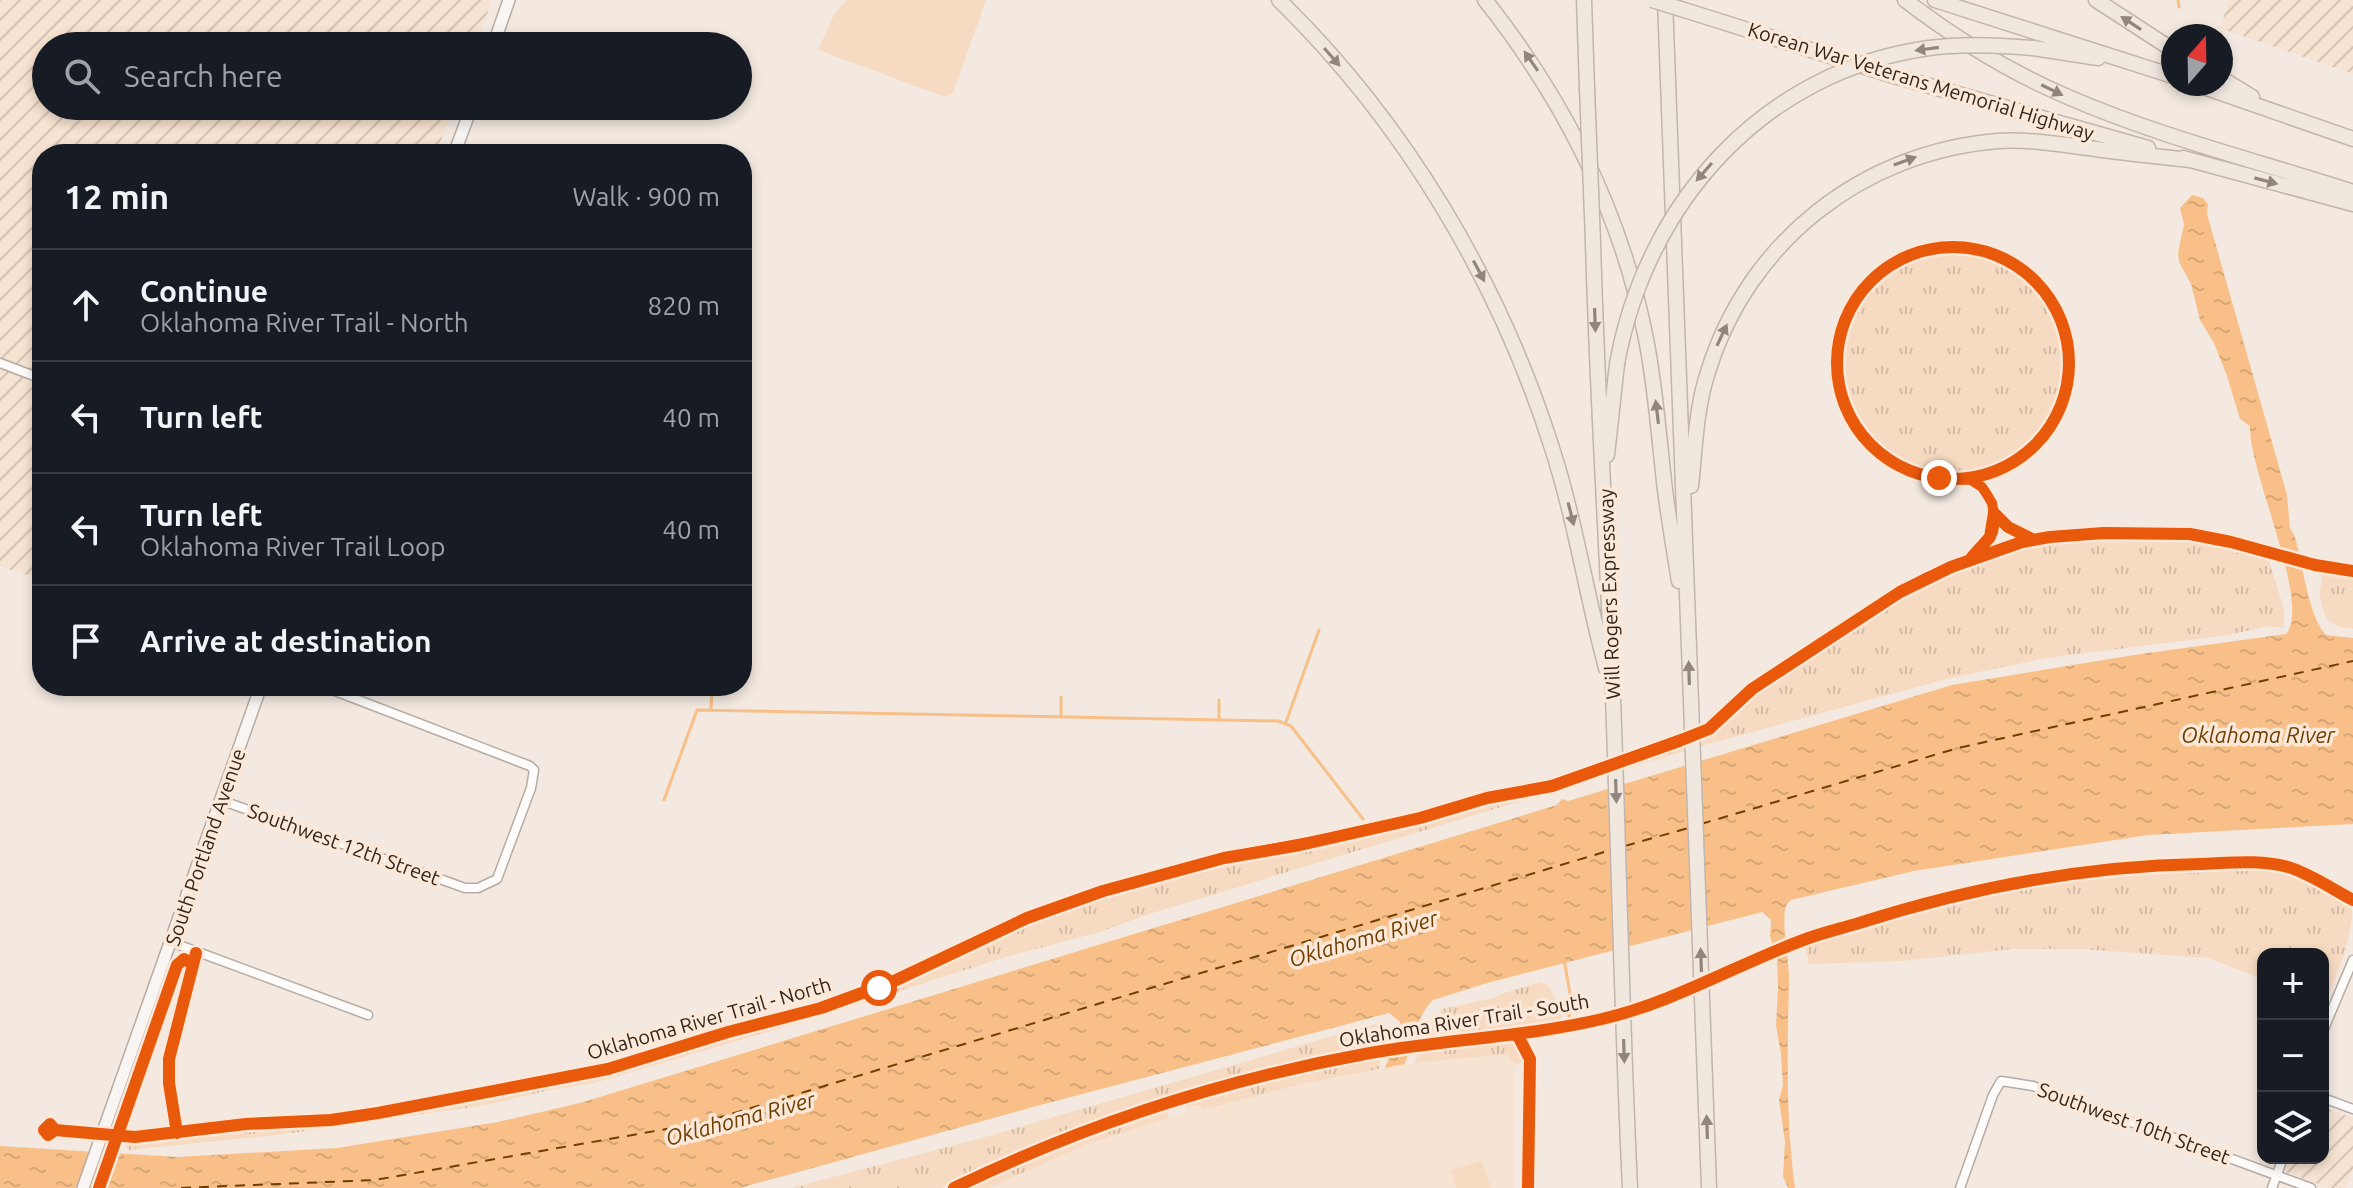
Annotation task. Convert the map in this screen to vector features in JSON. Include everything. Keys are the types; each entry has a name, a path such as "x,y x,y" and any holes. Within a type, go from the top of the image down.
{"highway":[{"path":"1279,0 1330,54 1386,123 1445,212 1484,281 1529,382 1552,446 1570,509 1591,611 1613,695"},
{"path":"1485,0 1535,67 1571,126 1616,228 1628,265 1653,377 1665,489 1688,645"},
{"name":"Will Rogers Expressway","path":"1584,0 1598,425 1604,481 1613,695 1627,1188"},
{"name":"Korean War Veterans Memorial Highway","path":"1652,0 1871,69 2190,160"},
{"path":"1665,0 1709,1188"},
{"path":"1905,0 1983,54 2066,96 2116,116 2353,192"},
{"path":"1935,0 2161,72"},
{"path":"2096,0 2161,42"},
{"path":"1604,481 1617,364 1633,300 1664,228 1698,180 1744,132 1797,95 1854,68 1887,58 1951,46 2033,48 2142,65"},
{"path":"2233,85 2280,114"},
{"path":"2229,96 2353,139"},
{"path":"1685,538 1699,410 1715,350 1739,302 1785,239 1826,203 1871,175 1920,156 1972,144 2033,141 2190,160 2353,204"}],"main road":[{"path":"498,32 509,0"},
{"path":"458,144 467,120"},
{"name":"South Portland Avenue","path":"83,1188 223,801 258,696"}],"street":[{"path":"0,363 32,375"},
{"name":"Southwest 12th Street","path":"223,801 465,888 478,888 497,879 535,776 530,766 348,696"},
{"path":"171,942 368,1015"},
{"path":"2327,1020 2353,960"},
{"name":"Southwest 10th Street","path":"1960,1188 1993,1095 2001,1081 2033,1086 2311,1188"},
{"path":"2329,1100 2353,1109"},
{"path":"2272,1188 2281,1164"}],"shaded area":[{"path":"0,0 492,0 480,32 32,32 32,120 449,120 440,144 32,144 32,577 0,566"},
{"path":"2229,0 2353,0 2353,74 2233,32 2233,24 2221,24"},
{"path":"1507,1054 1515,1065 1514,1188 989,1188 1085,1145 1187,1112 1186,1107 1200,1104 1202,1110 1306,1083 1414,1063"},
{"path":"2329,1109 2353,1118 2353,1169 2346,1188 2330,1188 2286,1172 2287,1164 2329,1164"}],"green space":[{"path":"846,0 986,0 953,93 945,97 818,50 833,17"},
{"path":"1954,255 1996,263 2015,273 2031,287 2045,303 2055,322 2063,364 2055,406 2045,425 2031,441 2015,455 1996,465 1954,473 1912,465 1893,455 1877,441 1863,425 1853,406 1845,364 1853,322 1863,303 1877,287 1893,273 1912,263"},
{"path":"2148,534 2222,542 2267,555 2284,609 2284,628 2267,626 2229,635 2047,658 1954,677 1708,744 1143,916 1100,932 1009,956 795,1024 594,1083 486,1105 285,1134 128,1150 123,1140 331,1123 566,1083 822,1011 876,993 989,938 1038,918 1153,879 1234,860 1316,846 1505,796 1572,784 1707,733 1750,694 1892,601 1962,565 2032,543 2065,538"},
{"path":"2314,569 2353,575 2353,629 2333,624 2326,617 2320,596 2321,576"},
{"path":"2270,866 2298,875 2352,907 2347,943 2329,994 2329,948 2257,948 2257,977 2208,958 2080,949 2013,949 1902,961 1809,964 1805,945 1944,903 2015,886 2087,874"},
{"path":"1540,982 1549,986 1562,1014 1560,1026 1424,1042 1441,1009 1495,998"},
{"path":"1381,1022 1391,1029 1380,1047 1245,1076 1152,1103 1042,1143 941,1188 791,1188 978,1139"},
{"path":"1503,1041 1515,1045 1527,1061 1515,1065 1507,1054 1414,1063 1421,1049"},
{"path":"1381,1055 1379,1069 1306,1083 1202,1110 1200,1105 1186,1107 1184,1100 1295,1071"},
{"path":"1165,1106 1169,1118 1085,1145 989,1188 960,1188 1082,1134"},
{"path":"1482,1161 1491,1188 1456,1188 1451,1170"}],"water":[{"name":"Oklahoma River","path":"2192,195 2203,198 2208,204 2207,214 2287,495 2290,528 2315,616 2326,635 2353,638 2353,824 2148,835 1914,871 1791,900 1786,906 1784,919 1789,976 1789,1112 1795,1188 1788,1188 1783,1176 1785,1142 1779,1100 1783,1085 1776,1026 1777,956 1770,937 1771,920 1762,912 1487,983 1433,1000 1419,1022 1405,1064 1385,1068 1401,1026 1389,1013 740,1188 0,1188 0,1146 177,1157 337,1148 498,1122 580,1103 1557,805 1562,799 1568,801 1952,685 2286,634 2292,618 2291,595 2286,567 2258,473 2250,426 2240,419 2227,376 2214,343 2200,320 2191,284 2179,262 2184,224 2180,208"}],"waterway":[{"path":"2178,0 2179,7"},
{"path":"1286,722 1319,630"},
{"path":"711,710 712,696"},
{"path":"1061,697 1061,716"},
{"path":"1219,700 1219,720"},
{"path":"664,800 697,710 1278,721 1291,726 1363,819"},
{"path":"1564,959 1570,994 1569,1026"}],"ferry route":[{"path":"1701,824 1958,748 2353,661"},
{"path":"1625,846 1688,828"},
{"path":"181,1188 375,1180 701,1123 1611,850"}],"cycle path":[{"path":"1953,247 1997,256 2035,281 2060,319 2069,363 2060,407 2035,445 1997,470 1953,479 1909,470 1871,445 1846,407 1837,363 1846,319 1871,281 1909,256 1953,247"},
{"path":"1972,557 1990,537 1994,513 2008,527 2034,540"},
{"name":"Oklahoma River Trail - North","path":"55,1130 48,1135 44,1130 50,1124 55,1130 135,1137 378,1113 608,1069 728,1032 821,1008 892,982 1027,918 1103,891 1224,858 1300,845 1420,818 1487,798 1552,786 1679,741 1709,729 1752,689 1900,592 1951,567 2022,542 2104,533 2190,534 2315,565 2353,571"},
{"name":"Oklahoma River Trail - South","path":"954,1188 1105,1124 1209,1090 1370,1053 1545,1030 1602,1019 1655,1003 1812,937 1940,900 2026,881 2112,869 2256,862 2297,870 2353,900"},
{"path":"177,1133 169,1083 169,1059 196,953"},
{"path":"99,1188 177,965 184,959 193,964"},
{"name":"Oklahoma River Trail - South","path":"1518,1036 1530,1059 1528,1188"}],"route":[{"path":"879,988 1027,918 1103,891 1224,858 1282,849 1420,818 1487,798 1552,786 1709,729 1752,689 1900,592 1969,560 1988,541 1995,521 1992,503 1982,487 1971,480 1939,478"}]}
